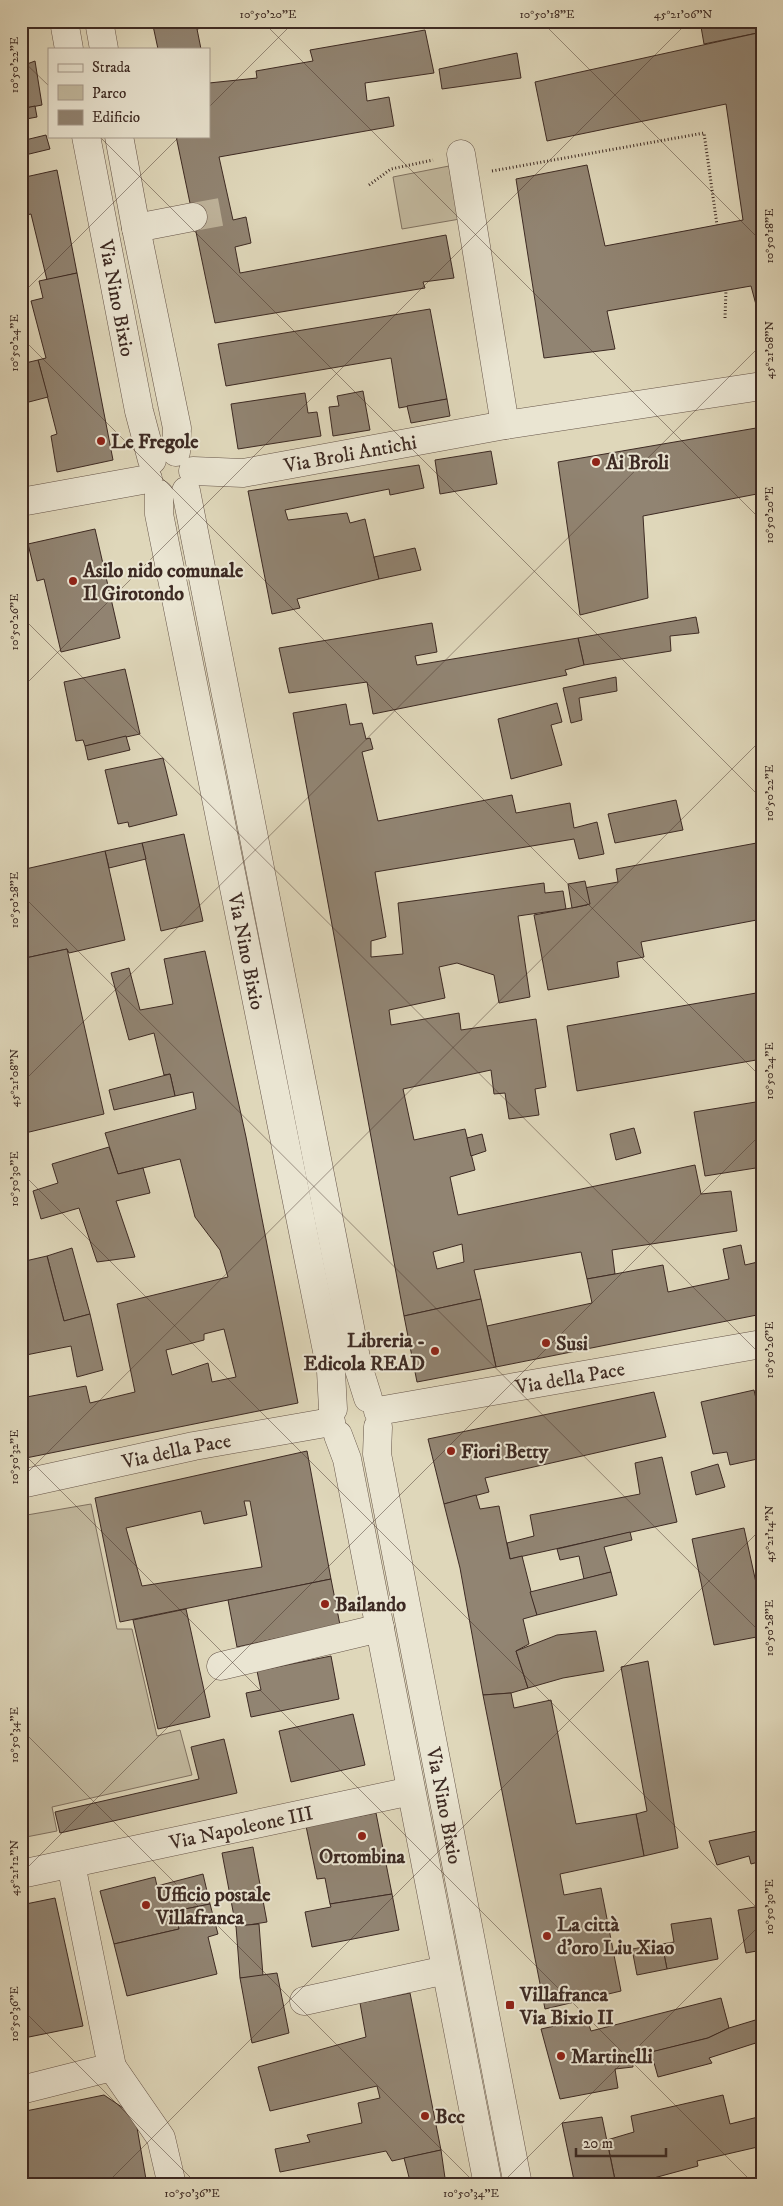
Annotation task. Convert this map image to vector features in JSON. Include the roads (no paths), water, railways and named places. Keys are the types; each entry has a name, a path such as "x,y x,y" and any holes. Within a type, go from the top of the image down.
{"street":[{"path":"64,21 69,48"},
{"path":"99,21 104,48"},
{"name":"Via Nino Bixio","path":"86,138 139,411 169,474 357,1363 375,1412 377,1454 518,2185"},
{"name":"Via Nino Bixio","path":"119,138 177,428 169,474 159,514 330,1371 334,1422 347,1458 488,2185"},
{"path":"463,165 505,425"},
{"path":"136,228 193,218"},
{"name":"Via Broli Antichi","path":"21,502 169,474 243,473 505,425 762,386"},
{"name":"Via della Pace","path":"375,1412 762,1344"},
{"path":"348,1395 362,1395 375,1412 368,1439 360,1442 352,1442 334,1422 336,1402 348,1395"},
{"name":"Via della Pace","path":"21,1484 194,1446 334,1422"},
{"path":"221,1666 380,1628"},
{"name":"Via Napoleone III","path":"21,1874 411,1791"},
{"path":"71,1864 112,2067 160,2138 172,2185"},
{"path":"304,2001 446,1970"},
{"path":"21,2090 112,2067"}],"tunnel":[{"path":"193,217 231,210"}],"place":[{"name":"Le Fregole","path":"101,441"},
{"name":"Ai Broli","path":"596,462"},
{"name":"Asilo nido comunale Il Girotondo","path":"73,581"},
{"name":"Susi","path":"546,1343"},
{"name":"Libreria - Edicola READ","path":"435,1351"},
{"name":"Fiori Betty","path":"451,1451"},
{"name":"Bailando","path":"325,1604"},
{"name":"Ortombina","path":"362,1836"},
{"name":"Ufficio postale Villafranca","path":"146,1905"},
{"name":"La città d'oro Liu Xiao","path":"547,1936"},
{"name":"Villafranca Via Bixio II","path":"510,2005"},
{"name":"Martinelli","path":"561,2056"},
{"name":"Bcc","path":"425,2116"}]}
